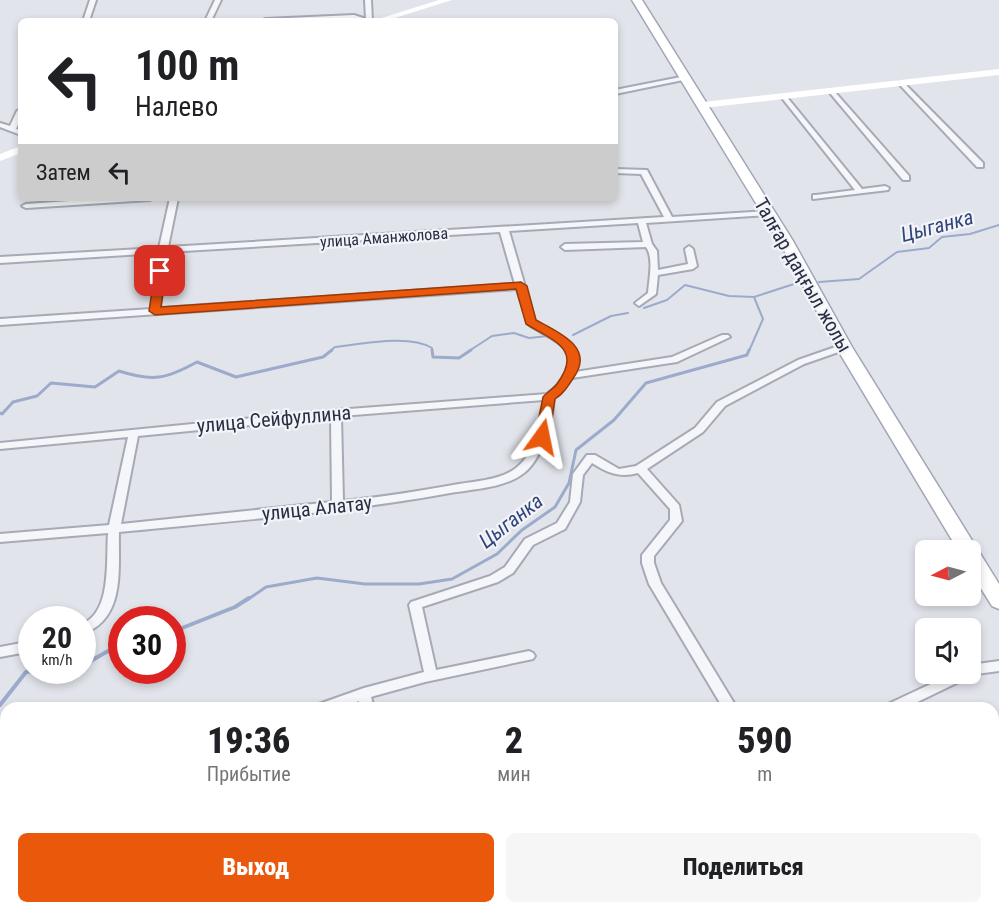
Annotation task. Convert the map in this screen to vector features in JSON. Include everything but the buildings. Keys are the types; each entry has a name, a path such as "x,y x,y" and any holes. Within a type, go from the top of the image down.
{"main road":[{"name":"Талғар даңғыл жолы","path":"637,0 769,213 844,347 962,540"},
{"path":"981,572 999,601"}],"street":[{"path":"87,18 93,0"},
{"path":"209,18 218,0"},
{"path":"368,0 369,18"},
{"path":"386,18 448,0"},
{"path":"332,18 357,18"},
{"path":"703,105 999,72"},
{"path":"618,91 686,78"},
{"path":"901,83 980,165"},
{"path":"831,92 906,178"},
{"path":"784,97 860,191"},
{"path":"12,129 18,117"},
{"path":"0,125 18,132"},
{"path":"0,158 18,150"},
{"path":"618,171 644,172 669,219"},
{"path":"816,197 885,188"},
{"path":"26,206 76,201"},
{"path":"155,311 163,251 173,201"},
{"name":"улица Аманжолова","path":"0,260 769,213"},
{"path":"639,303 652,294 654,273 653,250 648,244 640,221"},
{"path":"504,230 531,322 563,340 573,352 575,361 568,376 559,390 549,397"},
{"path":"565,247 648,244"},
{"path":"654,273 693,266 689,249"},
{"path":"0,322 521,286"},
{"path":"568,376 674,360 725,337"},
{"path":"431,674 415,605 494,579 509,570 529,542 561,526 575,502 578,474 591,457 615,473 626,473 640,468 699,430 721,404 801,362 844,347"},
{"name":"улица Сейфуллина","path":"0,446 336,413 549,397"},
{"name":"улица Алатау","path":"0,538 114,529 338,505 442,492 491,483 514,475 535,451 542,437 549,397"},
{"path":"336,413 338,505"},
{"path":"96,622 103,614 110,599 114,529 134,432"},
{"path":"640,468 675,508 677,515 676,521 648,555 653,578 726,702"},
{"path":"0,652 18,649"},
{"path":"340,702 431,674 529,656"},
{"path":"981,668 999,666"},
{"path":"905,702 942,684"},
{"path":"364,693 366,702"}],"waterway":[{"name":"Цыганка","path":"819,282 859,279 897,252 929,248 942,237 970,234 999,225"},
{"name":"Цыганка","path":"754,297 794,284"},
{"path":"644,308 667,300 685,285 729,296 754,297"},
{"name":"Цыганка","path":"749,351 763,319 754,297"},
{"path":"573,335 611,316 628,313"},
{"path":"469,351 492,336 514,333 529,338 548,336"},
{"path":"330,351 335,347 398,341 422,344 432,350"},
{"path":"0,413 2,414 13,402 37,396 51,383 95,387 119,371 141,377 159,377 177,372 197,362 236,377 323,357 332,350"},
{"path":"432,350 433,357 459,358 471,350"},
{"name":"Цыганка","path":"247,600 266,587 317,578 365,584 419,584 452,579 497,554 522,530 555,507 569,483 576,450 614,420 646,383 747,355 749,350"},
{"name":"Цыганка","path":"186,626 235,607 249,598"},
{"name":"Цыганка","path":"96,658 108,651"},
{"name":"Цыганка","path":"2,702 18,682"}],"route":[{"path":"160,271 155,311 521,286 531,322 563,340 573,352 575,361 573,370 559,390 549,397 542,437"}]}
